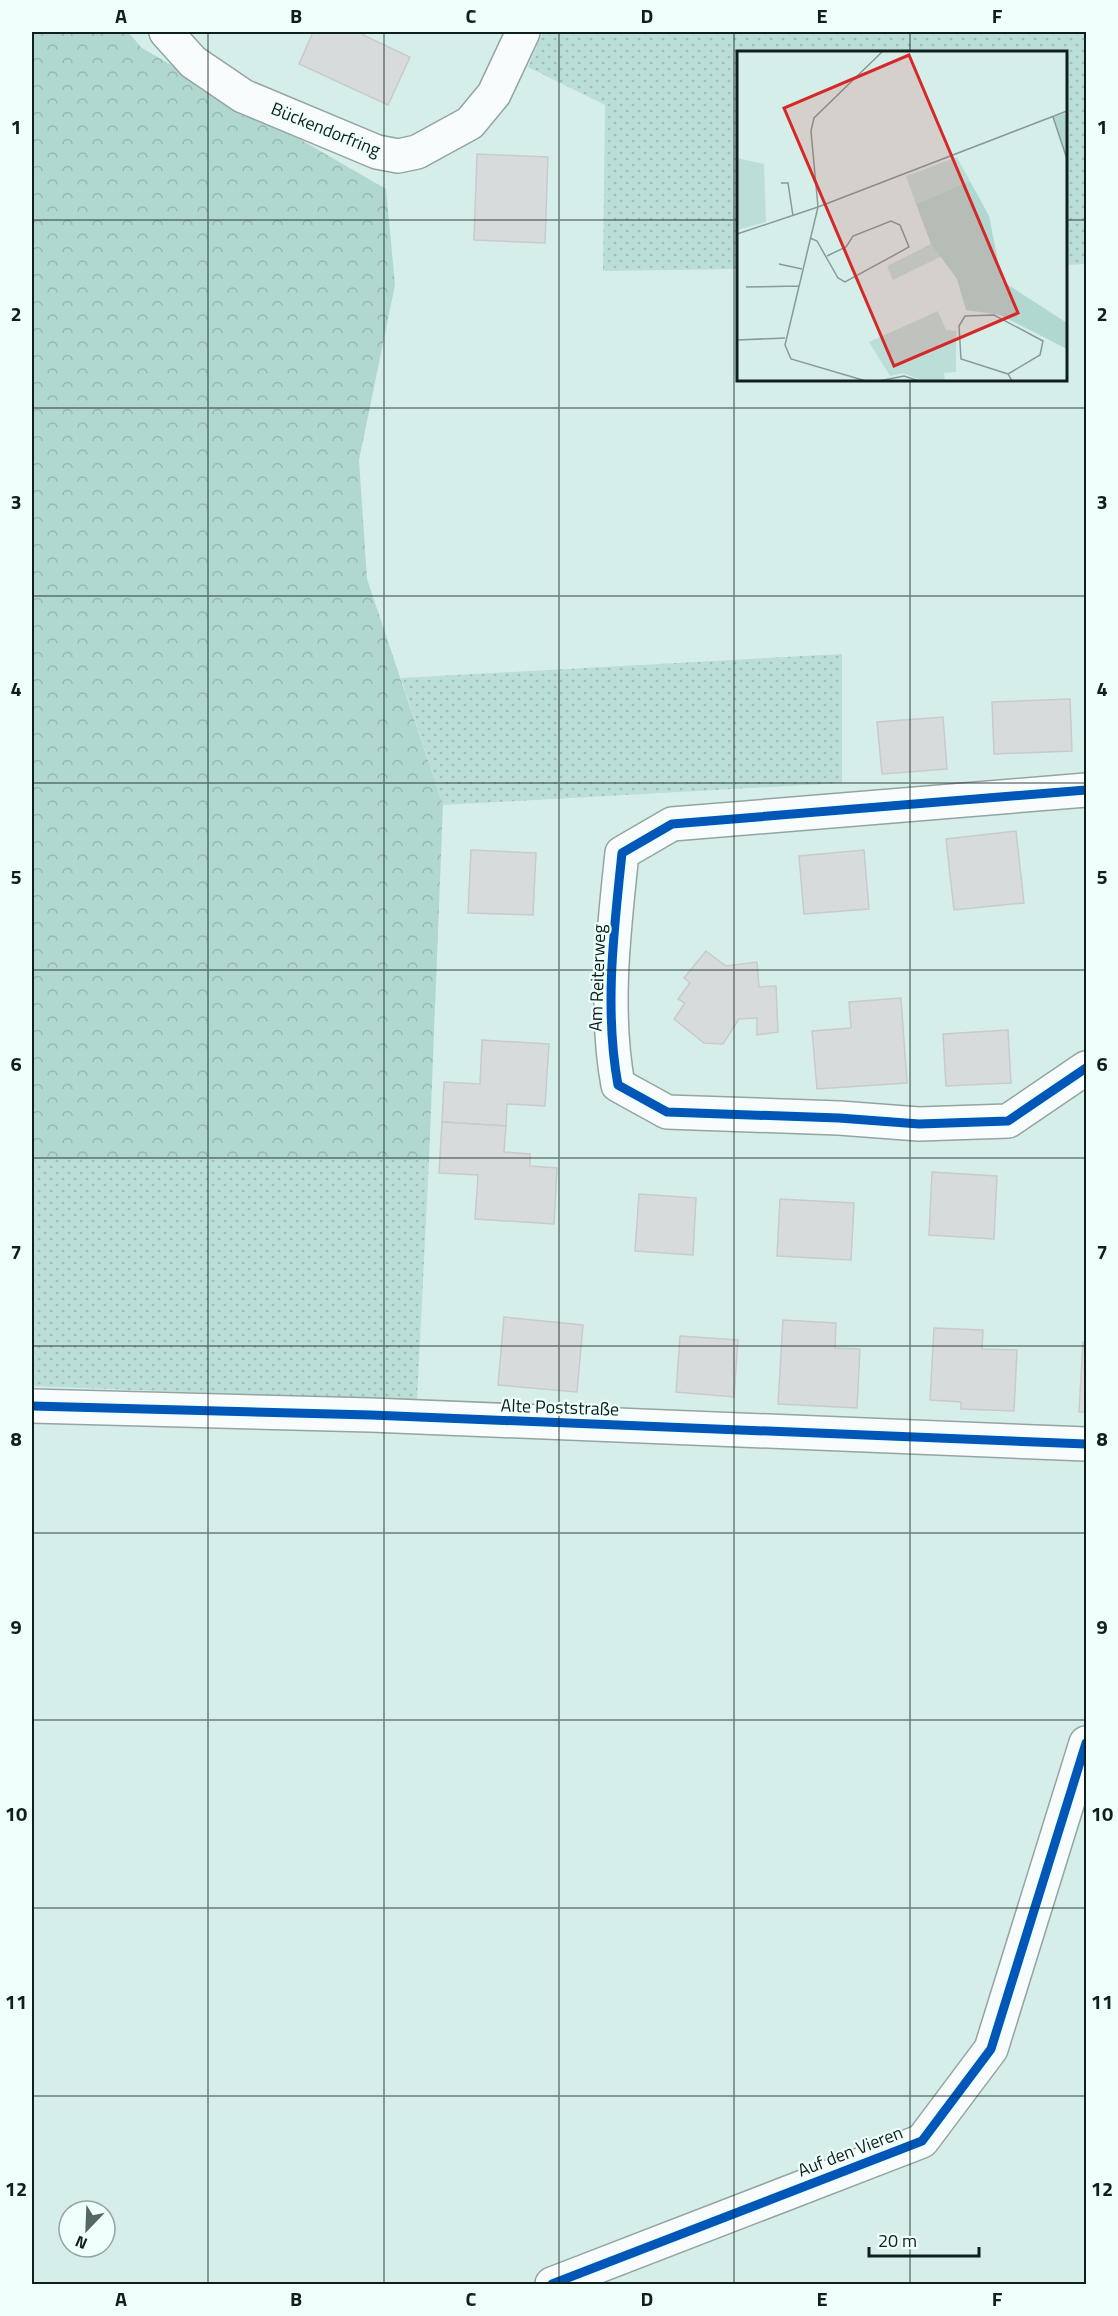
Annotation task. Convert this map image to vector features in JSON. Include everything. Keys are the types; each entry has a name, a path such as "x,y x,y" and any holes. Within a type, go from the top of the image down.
{"street":[{"name":"Bückendorfring","path":"166,32 193,62 243,96 376,152 398,156 417,152 470,123 494,94 523,32"},
{"name":"Am Reiterweg","path":"1086,790 672,824 622,853 613,939 612,1051 618,1085 667,1112 919,1124 1008,1121 1086,1068"},
{"name":"Alte Poststraße","path":"32,1406 359,1415 1086,1444"},
{"name":"Auf den Vieren","path":"552,2284 922,2141 991,2049 1086,1743"}],"green space":[{"path":"32,32 128,32 142,48 386,189 395,285 359,460 367,579 443,805 429,1160 32,1159"},
{"path":"543,32 1086,32 1086,264 1067,265 1067,51 737,51 737,269 603,271 605,105 528,67"},
{"path":"842,654 842,783 443,805 401,678"},
{"path":"32,1159 429,1160 417,1401 32,1386"}],"building":[{"path":"313,32 365,32 363,35 410,57 388,105 299,64"},
{"path":"477,154 548,157 545,243 474,240"},
{"path":"1070,699 1072,751 994,754 992,702"},
{"path":"943,717 947,769 882,774 877,722"},
{"path":"1016,831 1024,903 954,910 946,839"},
{"path":"471,850 536,853 533,915 468,913"},
{"path":"864,850 869,909 804,914 799,856"},
{"path":"706,951 726,966 757,962 759,987 776,986 778,1032 757,1035 757,1018 739,1019 723,1044 704,1043 674,1019 685,1003 678,999 690,983 684,978"},
{"path":"901,998 907,1083 817,1089 812,1031 851,1028 849,1002"},
{"path":"1008,1030 1011,1083 946,1086 943,1034"},
{"path":"482,1040 549,1044 545,1106 507,1104 506,1126 442,1122 444,1082 480,1084"},
{"path":"442,1122 506,1126 504,1152 530,1154 530,1166 557,1168 554,1224 475,1219 478,1175 439,1173"},
{"path":"932,1172 997,1176 994,1239 929,1235"},
{"path":"639,1194 696,1198 693,1255 635,1251"},
{"path":"780,1199 854,1203 851,1260 777,1256"},
{"path":"504,1317 583,1325 577,1392 498,1385"},
{"path":"783,1320 836,1323 835,1348 860,1349 857,1408 778,1404"},
{"path":"934,1328 983,1330 982,1349 1017,1350 1014,1411 961,1409 961,1402 930,1400"},
{"path":"680,1336 738,1340 734,1397 676,1392"},
{"path":"1083,1342 1086,1342 1086,1412 1079,1412"}],"cycle path":[{"path":"1086,790 672,824 622,853 611,998 618,1085 667,1112 839,1118 919,1124 1008,1121 1086,1068"},
{"path":"32,1406 371,1415 1086,1444"},
{"path":"552,2284 922,2141 991,2049 1086,1743"}]}
